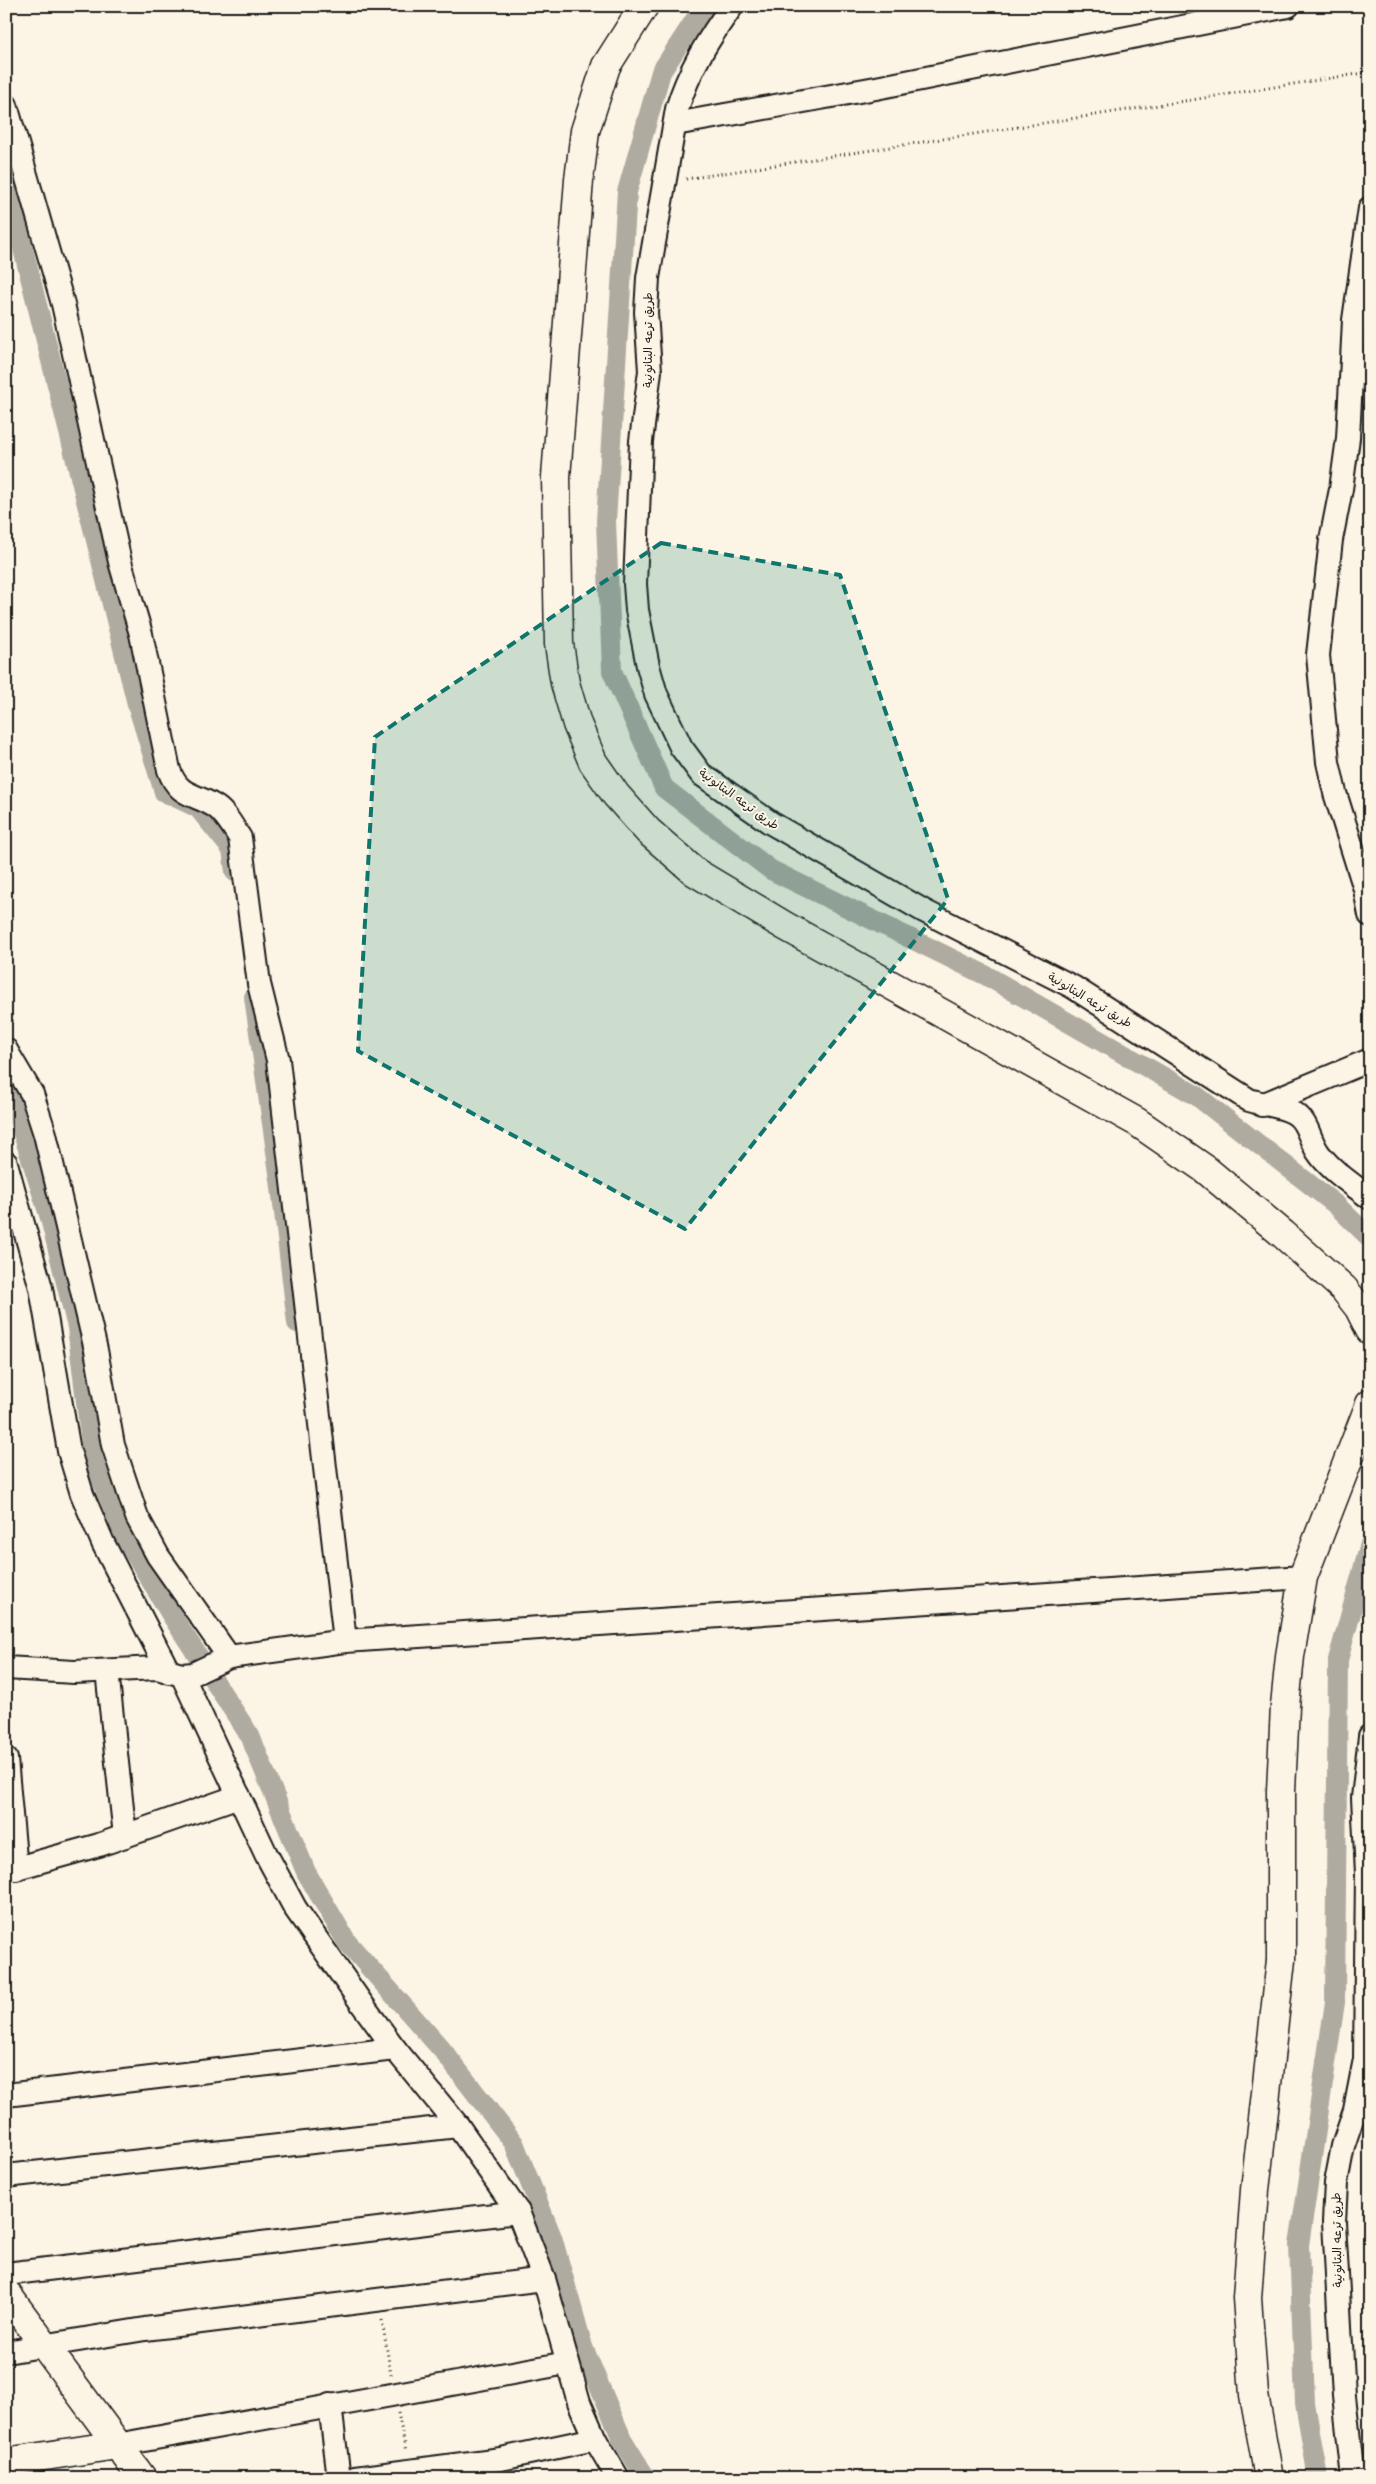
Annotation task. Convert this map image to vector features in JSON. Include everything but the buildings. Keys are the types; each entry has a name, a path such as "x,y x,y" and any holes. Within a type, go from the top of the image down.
{"street":[{"path":"644,6 606,66 585,130 579,180 556,478 559,644 565,683 577,724 593,762 616,795 648,831 695,872 785,926 1137,1122 1205,1169 1283,1234 1344,1289 1360,1308 1370,1330"},
{"name":"طريق ترعه البتانونية","path":"732,6 710,36 685,83 674,124 648,278 646,312 650,371 641,441 635,584 637,610 648,666 656,694 673,733 687,756 709,780 790,835 924,911 1073,987 1249,1100 1262,1105 1280,1107 1295,1113 1304,1123 1311,1143 1320,1155 1350,1183 1370,1198"},
{"path":"674,124 876,88 1288,6"},
{"path":"6,105 63,304 120,562 141,634 169,770 179,789 216,807 230,822 240,838 259,984 278,1060 345,1641"},
{"path":"1370,208 1354,320 1348,438 1331,540 1318,655 1328,762 1335,794 1365,889 1370,915"},
{"path":"6,1050 32,1094 45,1134 96,1350 114,1446 137,1517 158,1556 223,1660"},
{"path":"1262,1105 1370,1060"},
{"path":"6,1163 41,1288 69,1451 82,1494 103,1543 181,1674 266,1854 295,1908 395,2049 458,2126 518,2212 544,2279 579,2402 595,2439 618,2478"},
{"path":"1270,2478 1254,2395 1248,2328 1248,2270 1255,2190 1281,1960 1282,1756 1290,1656 1302,1577 1370,1404"},
{"path":"6,1668 48,1672 146,1668 181,1674 223,1660 345,1641 1302,1577"},
{"path":"107,1671 125,1836"},
{"name":"طريق ترعه البتانونية","path":"1353,2478 1344,2387 1334,2222 1336,2183 1343,2146 1355,2110 1365,2059 1368,1923 1363,1798 1370,1736"},
{"path":"6,1758 11,1870 125,1836 239,1796"},
{"path":"6,2095 395,2049"},
{"path":"6,2176 458,2126"},
{"path":"6,2274 518,2212"},
{"path":"6,2352 146,2329 544,2279"},
{"path":"6,2293 142,2478"},
{"path":"6,2462 117,2445 567,2363"},
{"path":"330,2405 339,2478"},
{"path":"355,2478 409,2469 501,2459 595,2439"}],"path":[{"path":"664,182 1370,72"},
{"path":"378,2299 409,2469"}],"highlighted area":[{"path":"661,543 840,575 948,899 685,1229 358,1051 375,737"}],"waterway":[{"path":"704,6 661,72 627,192 606,521 612,671 664,788 771,870 987,976 1197,1096 1335,1204 1370,1238"},
{"path":"6,181 137,704 164,792 198,808 232,850 235,872"},
{"path":"254,997 281,1187 297,1323"},
{"path":"6,1080 50,1218 77,1327 93,1459 126,1539 170,1613 250,1736 306,1872 347,1942 443,2051 514,2143 552,2237 583,2347 622,2439 646,2478"},
{"path":"1318,2478 1305,2403 1299,2245 1335,2002 1338,1660 1370,1544"}]}
